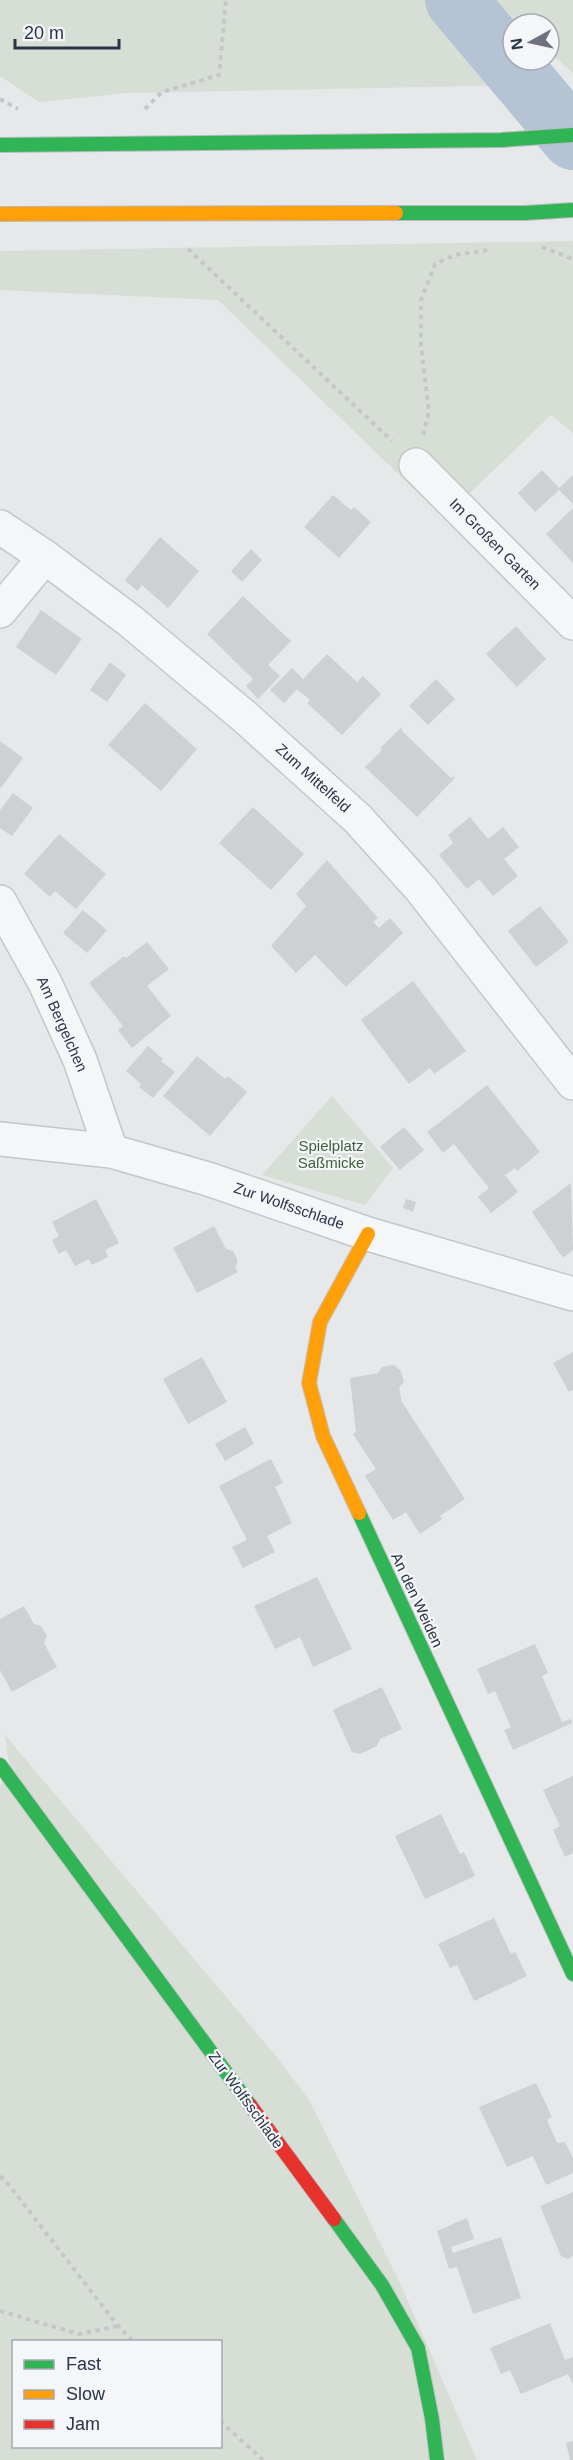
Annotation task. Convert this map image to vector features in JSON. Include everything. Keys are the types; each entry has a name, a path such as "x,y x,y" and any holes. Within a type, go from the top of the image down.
{"main road":[{"path":"0,145 501,140 573,135"},
{"path":"0,214 525,213 573,210"},
{"name":"An den Weiden","path":"368,1234 320,1323 309,1383 323,1436 573,1974"},
{"name":"Zur Wolfsschlade","path":"0,1765 382,2285 418,2348 432,2419 437,2460"}],"street":[{"name":"Im Großen Garten","path":"416,465 573,623"},
{"name":"Zum Mittelfeld","path":"0,526 129,620 245,717 358,819 420,888 573,1083"},
{"path":"0,611 45,557"},
{"name":"Am Bergelchen","path":"0,902 45,983 80,1060 111,1151"},
{"name":"Zur Wolfsschlade","path":"0,1139 111,1151 208,1179 368,1234 573,1294"}],"path":[{"path":"139,115 162,92 219,75 226,0"},
{"path":"0,99 23,112"},
{"path":"181,243 416,465 429,412 421,345 421,300 435,264 455,255 500,248"},
{"path":"533,243 573,259"},
{"path":"0,2176 118,2326 132,2340"},
{"path":"0,2311 79,2334 118,2326"},
{"path":"222,2423 263,2460"}],"green space":[{"path":"0,0 438,0 501,65 501,72 508,72 521,85 127,93 39,102 0,76"},
{"path":"489,0 573,0 573,73 561,62 561,12 502,12"},
{"path":"573,241 573,433 551,415 444,518 218,300 0,290 0,251"},
{"name":"Spielplatz Saßmicke","path":"332,1096 393,1168 365,1205 262,1175"},
{"path":"5,1735 276,2056 309,2100 401,2285 477,2460 0,2460 0,1786 10,1770"}],"building":[{"path":"542,470 559,488 573,475 573,504 559,490 535,512 518,493"},
{"path":"333,495 351,510 354,507 371,522 339,558 304,527"},
{"path":"573,508 573,563 546,534"},
{"path":"160,537 199,571 168,608 142,585 137,591 125,580"},
{"path":"251,549 262,560 242,582 231,571"},
{"path":"243,596 291,641 268,665 280,676 258,699 246,686 253,679 207,634"},
{"path":"41,610 82,639 56,675 16,647"},
{"path":"516,626 546,659 517,687 486,654"},
{"path":"327,654 357,682 363,676 381,694 342,735 307,703 310,700 297,689 284,703 270,690 292,668 303,679"},
{"path":"110,662 126,675 107,702 90,690"},
{"path":"436,679 455,699 428,725 409,706"},
{"path":"145,703 197,749 161,791 108,745"},
{"path":"402,727 402,731 451,778 453,776 455,778 417,817 365,767 382,750 380,748"},
{"path":"0,741 23,758 0,789"},
{"path":"13,793 33,808 12,836 0,828 0,810"},
{"path":"253,807 304,854 271,890 219,843"},
{"path":"470,817 488,839 503,827 519,847 504,859 518,876 493,896 479,879 467,889 439,855 453,843 448,835"},
{"path":"59,834 106,874 76,909 55,891 50,897 24,874"},
{"path":"327,860 378,918 373,922 379,928 390,918 403,933 346,987 315,955 296,973 271,946 306,906 296,894"},
{"path":"540,906 569,942 536,967 508,931"},
{"path":"83,910 107,930 87,953 63,933"},
{"path":"147,942 169,969 147,986 171,1016 132,1048 118,1030 123,1026 89,983 124,956 126,958"},
{"path":"413,981 466,1051 434,1074 430,1068 409,1084 361,1020"},
{"path":"148,1046 175,1072 153,1098 139,1087 141,1084 126,1071"},
{"path":"197,1056 225,1079 228,1076 247,1092 210,1136 163,1096"},
{"path":"487,1085 540,1152 517,1171 515,1168 505,1175 518,1192 491,1213 478,1197 489,1188 454,1144 443,1153 427,1132"},
{"path":"404,1127 424,1150 400,1170 380,1147"},
{"path":"571,1183 573,1250 563,1258 532,1212"},
{"path":"96,1199 119,1243 105,1250 108,1257 92,1265 89,1259 75,1266 66,1250 59,1254 52,1240 59,1236 52,1222"},
{"path":"406,1199 416,1202 413,1212 403,1208"},
{"path":"214,1226 226,1249 233,1251 238,1261 235,1268 238,1272 197,1293 173,1248"},
{"path":"573,1352 573,1390 569,1392 553,1363"},
{"path":"202,1357 227,1402 188,1424 163,1379"},
{"path":"394,1365 401,1371 404,1382 399,1388 402,1402 465,1499 440,1516 442,1519 420,1534 406,1512 393,1520 365,1476 376,1469 353,1434 356,1432 350,1378 378,1373 382,1367"},
{"path":"245,1427 254,1444 225,1461 215,1444"},
{"path":"271,1459 283,1483 275,1487 292,1523 267,1536 275,1552 243,1568 232,1547 247,1540 219,1486"},
{"path":"317,1577 352,1649 313,1667 300,1637 275,1649 254,1606"},
{"path":"24,1606 34,1624 41,1626 47,1636 44,1643 57,1667 12,1692 0,1670 0,1619"},
{"path":"535,1644 548,1673 542,1676 562,1722 571,1719 572,1723 513,1750 504,1730 511,1727 495,1691 488,1694 477,1669"},
{"path":"382,1687 402,1729 380,1739 377,1746 360,1754 352,1752 333,1710"},
{"path":"573,1776 573,1853 565,1857 553,1830 560,1826 543,1790"},
{"path":"441,1814 460,1854 464,1852 475,1876 425,1899 395,1836"},
{"path":"494,1918 511,1954 515,1952 527,1976 474,2001 457,1965 450,1968 438,1944"},
{"path":"536,2083 552,2117 547,2120 557,2143 565,2142 573,2158 573,2173 546,2185 533,2156 507,2167 479,2107"},
{"path":"573,2192 573,2256 568,2259 561,2256 540,2206"},
{"path":"467,2218 474,2239 451,2247 453,2253 501,2237 521,2298 473,2314 457,2267 449,2269 437,2231"},
{"path":"550,2323 565,2360 573,2357 573,2384 568,2374 521,2394 510,2370 501,2374 490,2348"},
{"path":"573,2441 573,2460 570,2460 566,2443"}],"waterway":[{"path":"456,0 573,139"}],"traffic: fast":[{"path":"0,145 501,140 573,135"},
{"path":"396,213 525,213 573,210"},
{"path":"359,1513 573,1974"},
{"path":"0,1765 250,2105"},
{"path":"334,2219 382,2285 418,2348 432,2419 437,2460"}],"traffic: slow":[{"path":"0,214 396,213"},
{"path":"359,1513 323,1436 309,1383 320,1322 368,1234"}],"traffic: jam":[{"path":"250,2105 334,2219"}]}
